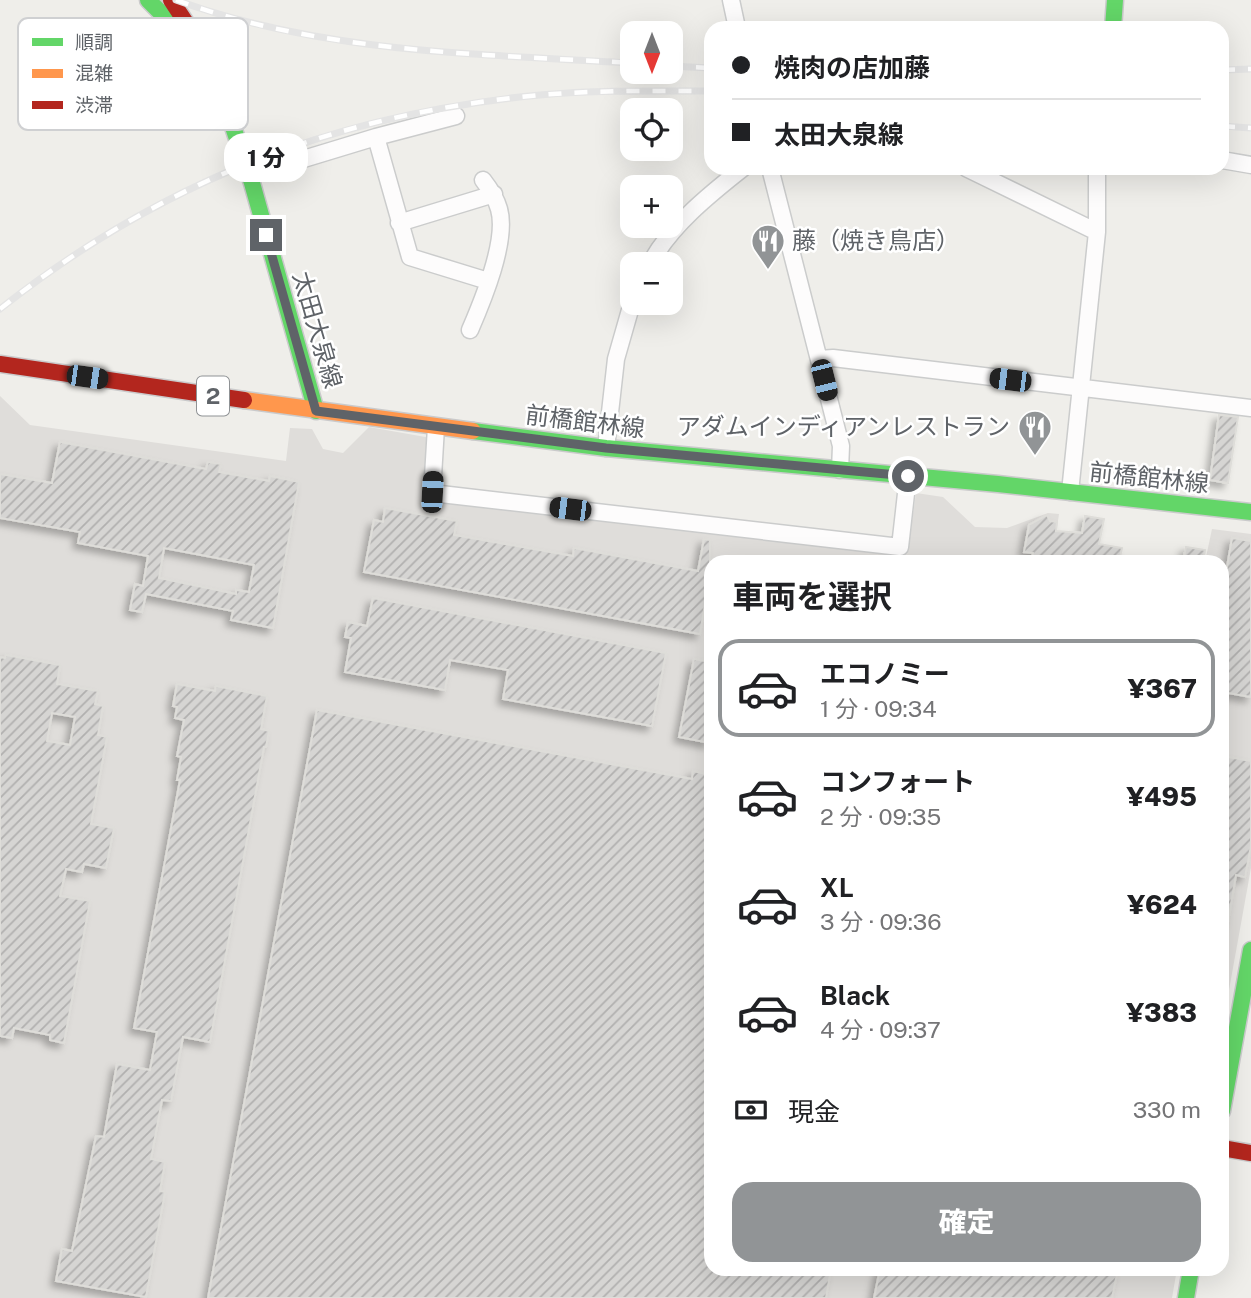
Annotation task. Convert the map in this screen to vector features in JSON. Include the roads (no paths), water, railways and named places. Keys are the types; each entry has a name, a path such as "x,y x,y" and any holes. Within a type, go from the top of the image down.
{"main road":[{"name":"太田大泉線","path":"148,0 165,18"},
{"name":"太田大泉線","path":"172,0 184,18"},
{"path":"1113,21 1115,0"},
{"name":"太田大泉線","path":"248,128 264,170 323,412"},
{"name":"太田大泉線","path":"234,130 323,412"},
{"name":"前橋館林線","path":"0,364 323,412 606,448 1070,492 1251,513"},
{"path":"1229,1072 1251,950"},
{"path":"1229,1149 1251,1153"},
{"path":"1186,1298 1190,1276"}],"street":[{"path":"731,0 736,21"},
{"path":"264,170 376,136 456,116"},
{"path":"376,136 410,257 488,281"},
{"path":"1229,161 1251,164"},
{"path":"659,252 675,230 734,175"},
{"path":"772,175 841,446 840,470"},
{"path":"981,175 1097,232"},
{"path":"1070,492 1097,232 1097,175"},
{"path":"470,330 488,281 501,231 499,209 494,194 483,180"},
{"path":"399,223 494,194"},
{"path":"606,448 616,359 629,315"},
{"path":"819,359 1251,408"},
{"path":"436,427 432,492 900,547 908,476"}],"railway":[{"path":"176,0 231,18"},
{"path":"248,22 344,41 401,48 620,62"},
{"path":"683,67 704,68"},
{"path":"1229,70 1251,69"},
{"path":"0,309 61,264 124,224 188,190 254,161 322,137 392,118 465,104 540,95 704,91"},
{"path":"1229,126 1251,128"}],"place":[{"name":"藤（焼き鳥店）","path":"768,271"},
{"name":"アダムインディアンレストラン","path":"1035,457"}]}
